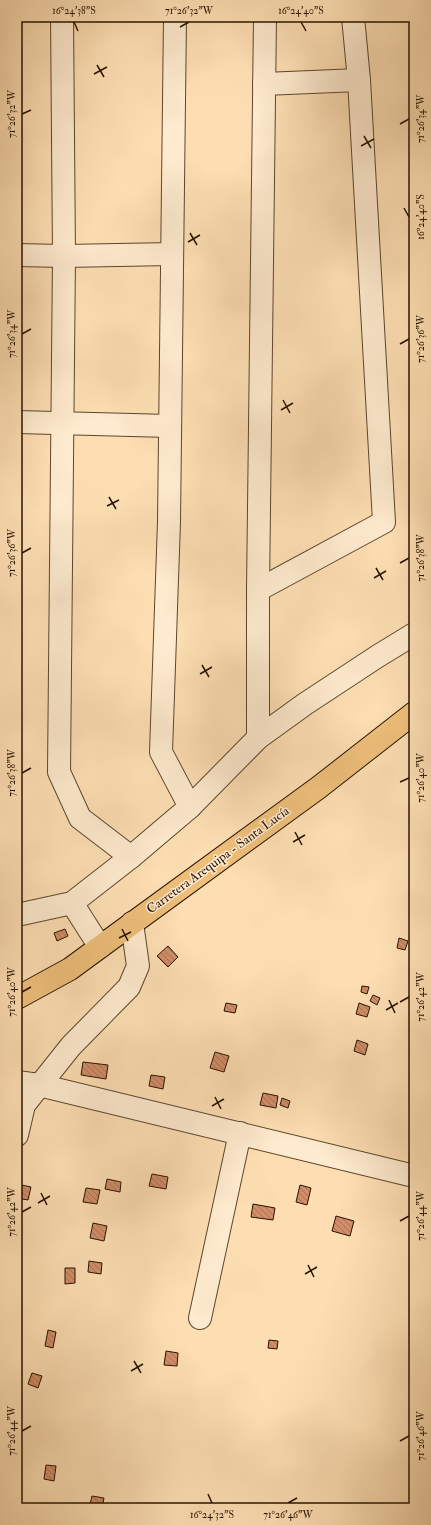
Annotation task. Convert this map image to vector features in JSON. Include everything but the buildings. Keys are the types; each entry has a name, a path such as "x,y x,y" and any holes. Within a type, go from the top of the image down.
{"main road":[{"name":"Carretera Arequipa - Santa Lucía","path":"17,998 70,969 318,788 414,713"}],"street":[{"path":"62,17 64,256 59,772 80,818 131,857"},
{"path":"175,17 170,426 161,752 190,807"},
{"path":"258,738 258,590 264,17"},
{"path":"258,590 384,522 359,80 353,17"},
{"path":"264,84 359,80"},
{"path":"17,255 64,256 172,254"},
{"path":"17,422 170,426"},
{"path":"17,915 72,903 131,857 190,807 258,738 305,704 414,634"},
{"path":"72,903 100,947"},
{"path":"17,1135 24,1105 71,1046 129,987 138,966 132,923"},
{"path":"17,1082 40,1085 414,1176"},
{"path":"200,1318 240,1134"}]}
